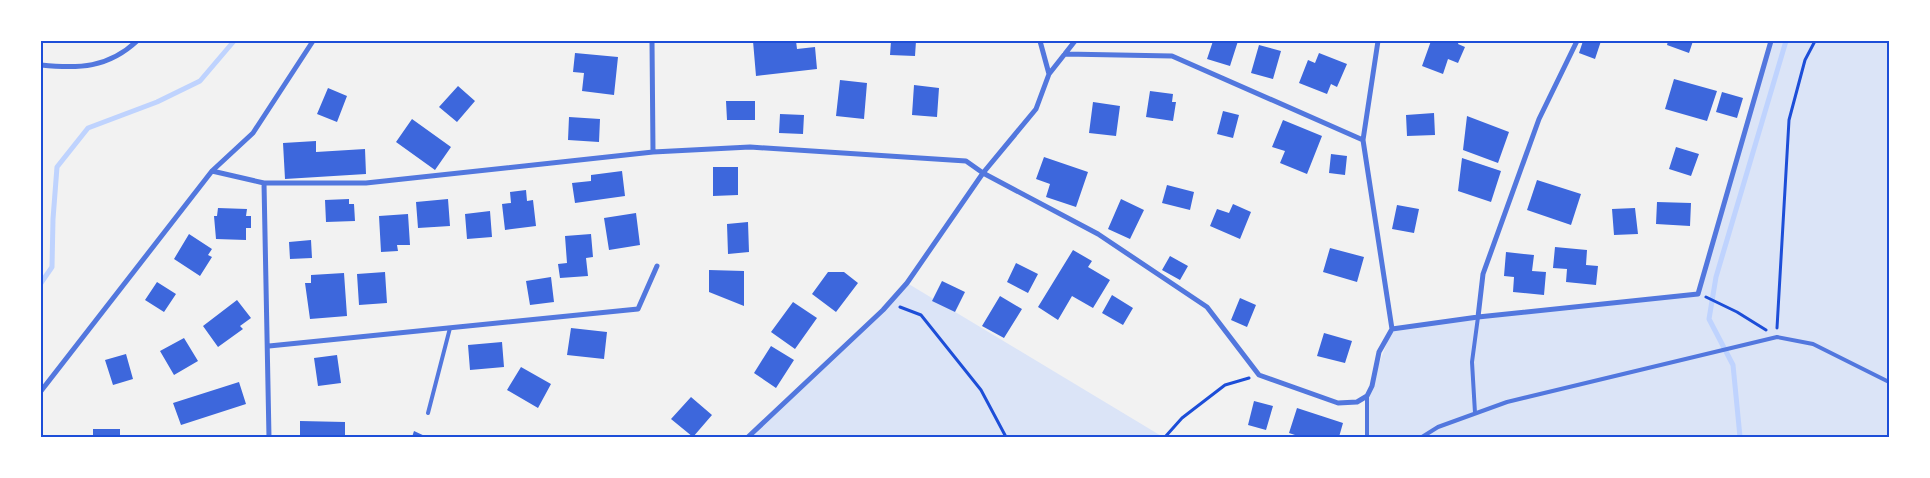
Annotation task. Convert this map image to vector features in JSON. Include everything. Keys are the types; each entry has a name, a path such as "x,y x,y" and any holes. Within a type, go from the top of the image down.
{"street":[{"path":"41,65 68,68 100,64 126,51 137,41"},
{"path":"41,391 212,170 253,133 313,41"},
{"path":"652,41 654,152"},
{"path":"1040,41 1049,74"},
{"path":"748,437 883,310 907,283 983,173 1036,109 1049,74 1075,41"},
{"path":"212,170 264,183 366,183 654,152 750,147 966,161 983,173 1098,234 1207,307 1260,376 1338,403 1356,402 1367,396 1372,386 1379,352 1392,329 1363,140 1378,41"},
{"path":"1478,317 1483,274 1540,120 1577,41"},
{"path":"1392,329 1478,317 1698,294 1771,41"},
{"path":"1065,54 1172,56 1363,140"},
{"path":"264,183 270,437"},
{"path":"269,346 638,309 657,266"}],"lane":[{"path":"1475,413 1472,362 1478,317"},
{"path":"428,413 450,328"},
{"path":"1422,437 1438,427 1507,402 1777,337 1813,344 1889,382"},
{"path":"1367,396 1367,437"}],"path":[{"path":"1698,294 1737,312 1777,337 1789,120 1805,60 1815,41"},
{"path":"883,310 901,307 920,315 981,390 1006,437"},
{"path":"1165,437 1182,418 1225,385 1260,376"}],"shaded area":[{"path":"1771,41 1889,41 1889,437 1367,437 1367,396 1392,329 1698,294"},
{"path":"907,283 1163,437 748,437 883,310"}],"building":[{"path":"753,41 796,41 797,49 815,47 817,69 756,76"},
{"path":"891,41 916,41 915,56 890,55"},
{"path":"970,41 1001,41 1001,43 970,43"},
{"path":"1213,41 1238,41 1230,66 1207,59"},
{"path":"1431,41 1459,41 1458,44 1465,47 1458,63 1448,59 1443,74 1422,66"},
{"path":"1583,41 1601,41 1595,59 1579,53"},
{"path":"1668,41 1693,41 1689,53 1667,45"},
{"path":"1259,45 1281,51 1273,79 1251,73"},
{"path":"575,53 618,57 614,95 582,91 584,73 573,72"},
{"path":"1319,53 1347,64 1337,87 1331,84 1327,94 1299,83 1308,60 1315,63"},
{"path":"1674,79 1717,91 1707,121 1665,109"},
{"path":"840,80 867,83 864,119 836,116"},
{"path":"914,85 939,88 937,117 912,115"},
{"path":"458,86 475,101 457,122 439,107"},
{"path":"328,88 347,96 337,122 317,114"},
{"path":"1150,91 1173,94 1172,102 1176,102 1173,121 1146,117"},
{"path":"1722,92 1743,98 1737,118 1716,112"},
{"path":"726,101 755,101 755,120 727,120"},
{"path":"1093,102 1120,106 1116,136 1089,133"},
{"path":"1223,111 1239,115 1233,138 1217,134"},
{"path":"1434,113 1435,135 1407,136 1406,115"},
{"path":"780,114 804,115 803,134 779,133"},
{"path":"1467,116 1509,132 1498,163 1463,150"},
{"path":"569,117 600,119 599,142 568,140"},
{"path":"412,119 451,147 435,170 396,142"},
{"path":"1283,120 1322,136 1307,174 1280,163 1285,151 1272,147"},
{"path":"316,141 316,152 365,149 366,174 285,179 283,143"},
{"path":"1676,147 1699,154 1691,176 1669,169"},
{"path":"1331,154 1347,156 1345,175 1329,173"},
{"path":"1044,157 1088,172 1076,207 1046,197 1050,184 1036,179"},
{"path":"1462,158 1501,171 1491,202 1458,191"},
{"path":"713,167 738,167 738,195 713,196"},
{"path":"622,171 625,196 575,203 572,183 591,181 591,175"},
{"path":"1537,180 1581,194 1571,225 1527,210"},
{"path":"1167,185 1194,192 1190,210 1162,203"},
{"path":"526,190 527,201 533,200 536,226 505,230 502,204 511,203 510,192"},
{"path":"349,199 349,204 354,204 355,221 326,222 325,200"},
{"path":"448,199 450,226 418,228 416,202"},
{"path":"1121,199 1144,210 1130,239 1108,229"},
{"path":"1657,202 1691,203 1690,226 1656,224"},
{"path":"1233,204 1251,212 1240,239 1210,226 1217,209 1229,213"},
{"path":"1397,205 1419,209 1414,233 1392,229"},
{"path":"218,208 247,209 246,216 251,216 251,228 246,228 246,240 216,239 214,216 217,216"},
{"path":"1635,208 1638,234 1614,235 1612,209"},
{"path":"490,211 492,237 467,239 465,214"},
{"path":"636,213 640,245 609,250 604,218"},
{"path":"408,214 410,245 397,245 398,251 381,252 379,216"},
{"path":"748,222 749,252 728,254 727,224"},
{"path":"189,234 212,249 208,255 212,257 200,276 174,259"},
{"path":"591,234 593,257 586,258 588,276 560,278 558,264 567,263 565,236"},
{"path":"311,240 312,258 290,259 289,242"},
{"path":"1555,247 1587,250 1586,265 1598,266 1596,285 1566,282 1567,269 1553,268"},
{"path":"1330,248 1364,257 1357,282 1323,272"},
{"path":"1073,250 1092,261 1088,267 1110,280 1093,308 1072,296 1058,320 1038,307"},
{"path":"1506,252 1534,255 1532,271 1546,272 1544,295 1513,292 1514,277 1504,276"},
{"path":"1170,256 1188,266 1180,280 1162,270"},
{"path":"1016,263 1038,274 1028,293 1007,282"},
{"path":"709,270 744,271 744,306 709,292"},
{"path":"385,272 387,303 359,305 357,274"},
{"path":"828,272 844,272 858,283 836,312 812,294"},
{"path":"344,273 347,316 310,319 305,283 311,283 311,275"},
{"path":"551,277 554,302 530,305 526,281"},
{"path":"942,281 965,292 955,312 932,301"},
{"path":"157,282 176,294 164,312 145,300"},
{"path":"1112,295 1133,308 1123,325 1102,313"},
{"path":"1000,296 1022,309 1004,338 982,326"},
{"path":"1240,298 1256,305 1247,327 1231,320"},
{"path":"237,300 251,318 240,326 243,329 218,347 203,326"},
{"path":"793,302 817,318 795,349 771,332"},
{"path":"571,328 607,332 604,359 567,355"},
{"path":"1324,333 1352,341 1345,363 1317,356"},
{"path":"184,338 198,361 174,375 160,351"},
{"path":"502,342 504,367 470,370 468,345"},
{"path":"771,346 794,360 776,388 754,373"},
{"path":"126,354 133,379 113,385 105,360"},
{"path":"337,355 341,383 318,386 314,358"},
{"path":"521,367 551,384 538,408 507,390"},
{"path":"239,382 246,404 181,425 173,403"},
{"path":"691,397 712,415 693,437 671,419"},
{"path":"1254,401 1273,406 1266,430 1248,425"},
{"path":"1297,408 1343,423 1339,437 1301,437 1289,433"},
{"path":"300,421 345,422 345,437 300,437"},
{"path":"93,429 120,429 120,437 93,437"},
{"path":"414,431 427,437 412,437"}],"waterway":[{"path":"41,283 52,267 57,167 88,128 157,102 200,81 234,41"},
{"path":"1740,437 1733,365 1709,319 1716,277 1786,41"}]}
